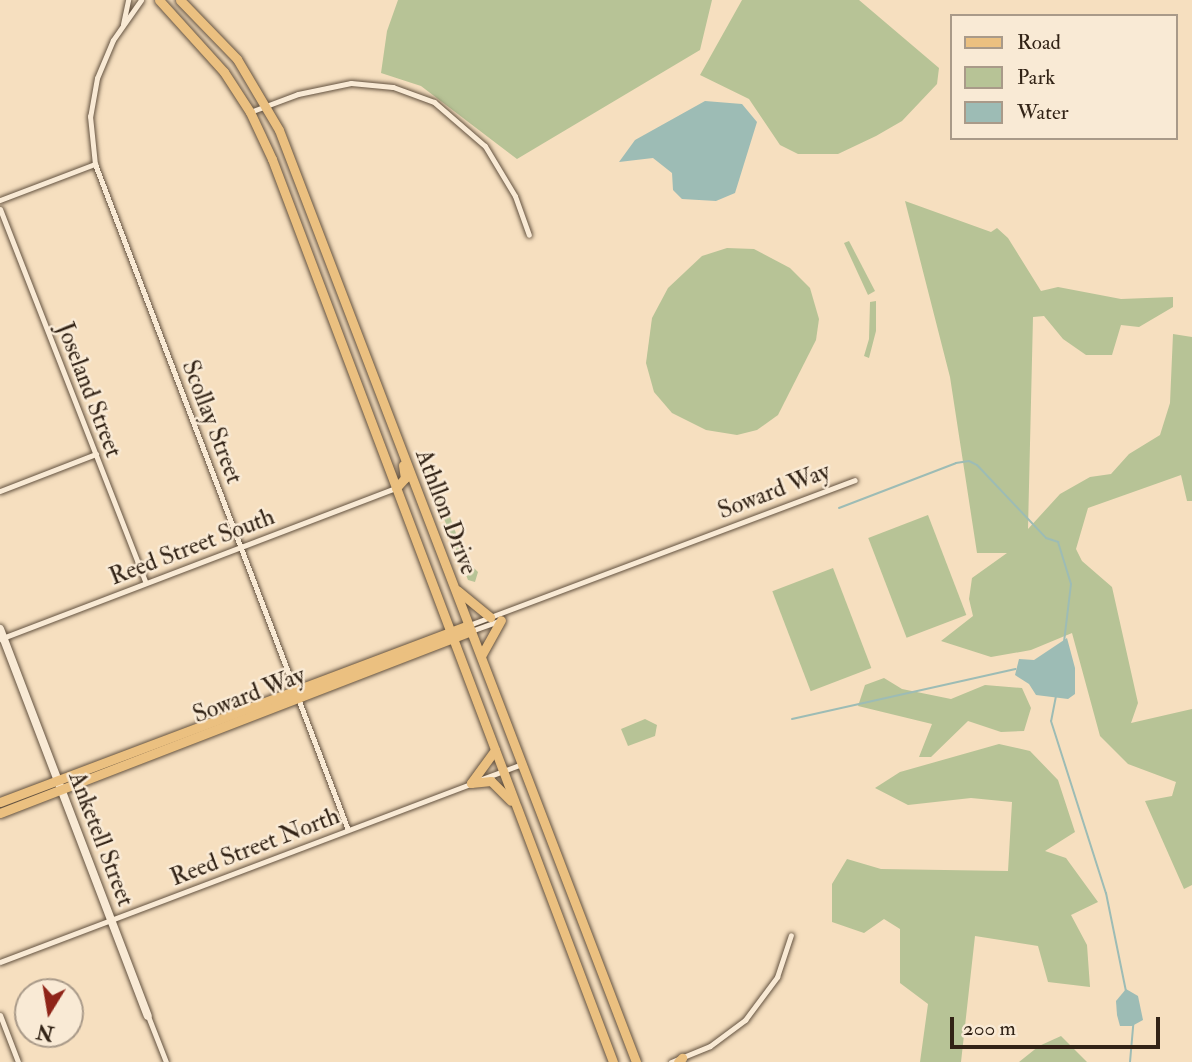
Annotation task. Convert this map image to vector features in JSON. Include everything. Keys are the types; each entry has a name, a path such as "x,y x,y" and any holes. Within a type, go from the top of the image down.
{"main road":[{"name":"Athllon Drive","path":"159,0 224,72 250,112 397,488 613,1062"},
{"name":"Athllon Drive","path":"180,0 228,48 267,106 636,1062"},
{"path":"396,436 405,474 397,488 413,489 424,508"},
{"path":"454,586 490,617"},
{"path":"481,656 501,620"},
{"name":"Soward Way","path":"0,802 470,628"},
{"name":"Soward Way","path":"0,813 296,694"},
{"path":"471,783 495,750"},
{"path":"471,783 498,784 518,811"}],"street":[{"name":"Scollay Street","path":"123,24 128,0"},
{"name":"Scollay Street","path":"141,0 123,24 104,58 92,98 90,134 95,164 348,830"},
{"path":"250,112 298,94 351,83 393,87 434,102 485,146 515,196 529,235"},
{"path":"0,200 95,164"},
{"name":"Joseland Street","path":"0,209 146,583"},
{"path":"0,491 96,454"},
{"name":"Soward Way","path":"470,628 490,617 512,612 855,480"},
{"name":"Reed Street South","path":"1,636 397,488"},
{"name":"Soward Way","path":"470,628 501,620 512,612"},
{"name":"Anketell Street","path":"1,636 166,1062"},
{"name":"Reed Street North","path":"0,962 522,764"},
{"path":"671,1062 723,1038 760,1004 777,977 791,935"},
{"path":"0,1015 18,1062"}],"green space":[{"path":"398,0 712,0 700,50 517,159 421,86 381,73 387,31"},
{"path":"742,0 859,0 939,68 937,84 902,121 876,136 838,154 798,154 780,145 749,99 700,75"},
{"path":"905,201 991,232 997,228 1008,238 1041,291 1058,287 1121,299 1173,297 1173,307 1139,327 1121,325 1112,355 1086,355 1063,339 1044,316 1033,317 1028,529 1060,494 1090,477 1111,474 1129,454 1160,435 1170,403 1173,334 1192,337 1192,501 1187,501 1181,475 1088,508 1076,549 1082,561 1112,587 1138,703 1131,723 1192,709 1192,885 1184,889 1145,801 1172,796 1176,782 1128,764 1100,736 1072,633 1031,650 991,657 941,641 973,616 969,599 972,578 1007,553 977,553 950,377"},
{"path":"849,241 875,291 868,295 844,243"},
{"path":"727,248 754,249 790,268 810,288 819,319 816,340 778,415 757,430 737,435 706,430 672,413 654,392 646,363 652,318 668,288 702,256"},
{"path":"876,301 876,331 869,358 864,356 869,339 870,302"},
{"path":"425,470 435,474 465,559 478,572 475,582 468,580"},
{"path":"928,515 966,615 907,638 868,538"},
{"path":"833,568 871,668 811,691 772,591"},
{"path":"884,678 902,689 951,699 985,685 1022,688 1031,708 1024,731 1001,732 968,721 931,757 919,757 932,724 858,706 865,685"},
{"path":"645,719 657,725 655,736 628,746 621,729"},
{"path":"999,744 1030,751 1058,780 1075,832 1045,851 1066,858 1098,902 1071,915 1087,945 1090,987 1048,982 1038,946 975,936 961,1062 920,1062 928,1004 900,983 900,929 884,919 864,933 832,922 832,884 847,859 881,869 1008,871 1012,802 971,798 908,805 875,788 900,772"},
{"path":"1061,1036 1087,1062 1019,1062 1039,1046"}],"water":[{"path":"705,101 742,104 757,122 735,193 716,201 682,199 673,190 672,173 653,158 619,162 635,140"},
{"path":"1067,638 1075,668 1075,694 1068,699 1036,695 1029,684 1015,675 1019,659 1034,660"},
{"path":"1126,989 1138,996 1143,1020 1132,1026 1120,1026 1116,1001"}],"waterway":[{"path":"839,508 956,463 969,461 977,465 1046,538 1058,542 1071,584 1064,642"},
{"path":"792,719 1015,669"},
{"path":"1056,696 1051,721 1106,893 1126,991"},
{"path":"1130,1062 1133,1024"}]}
